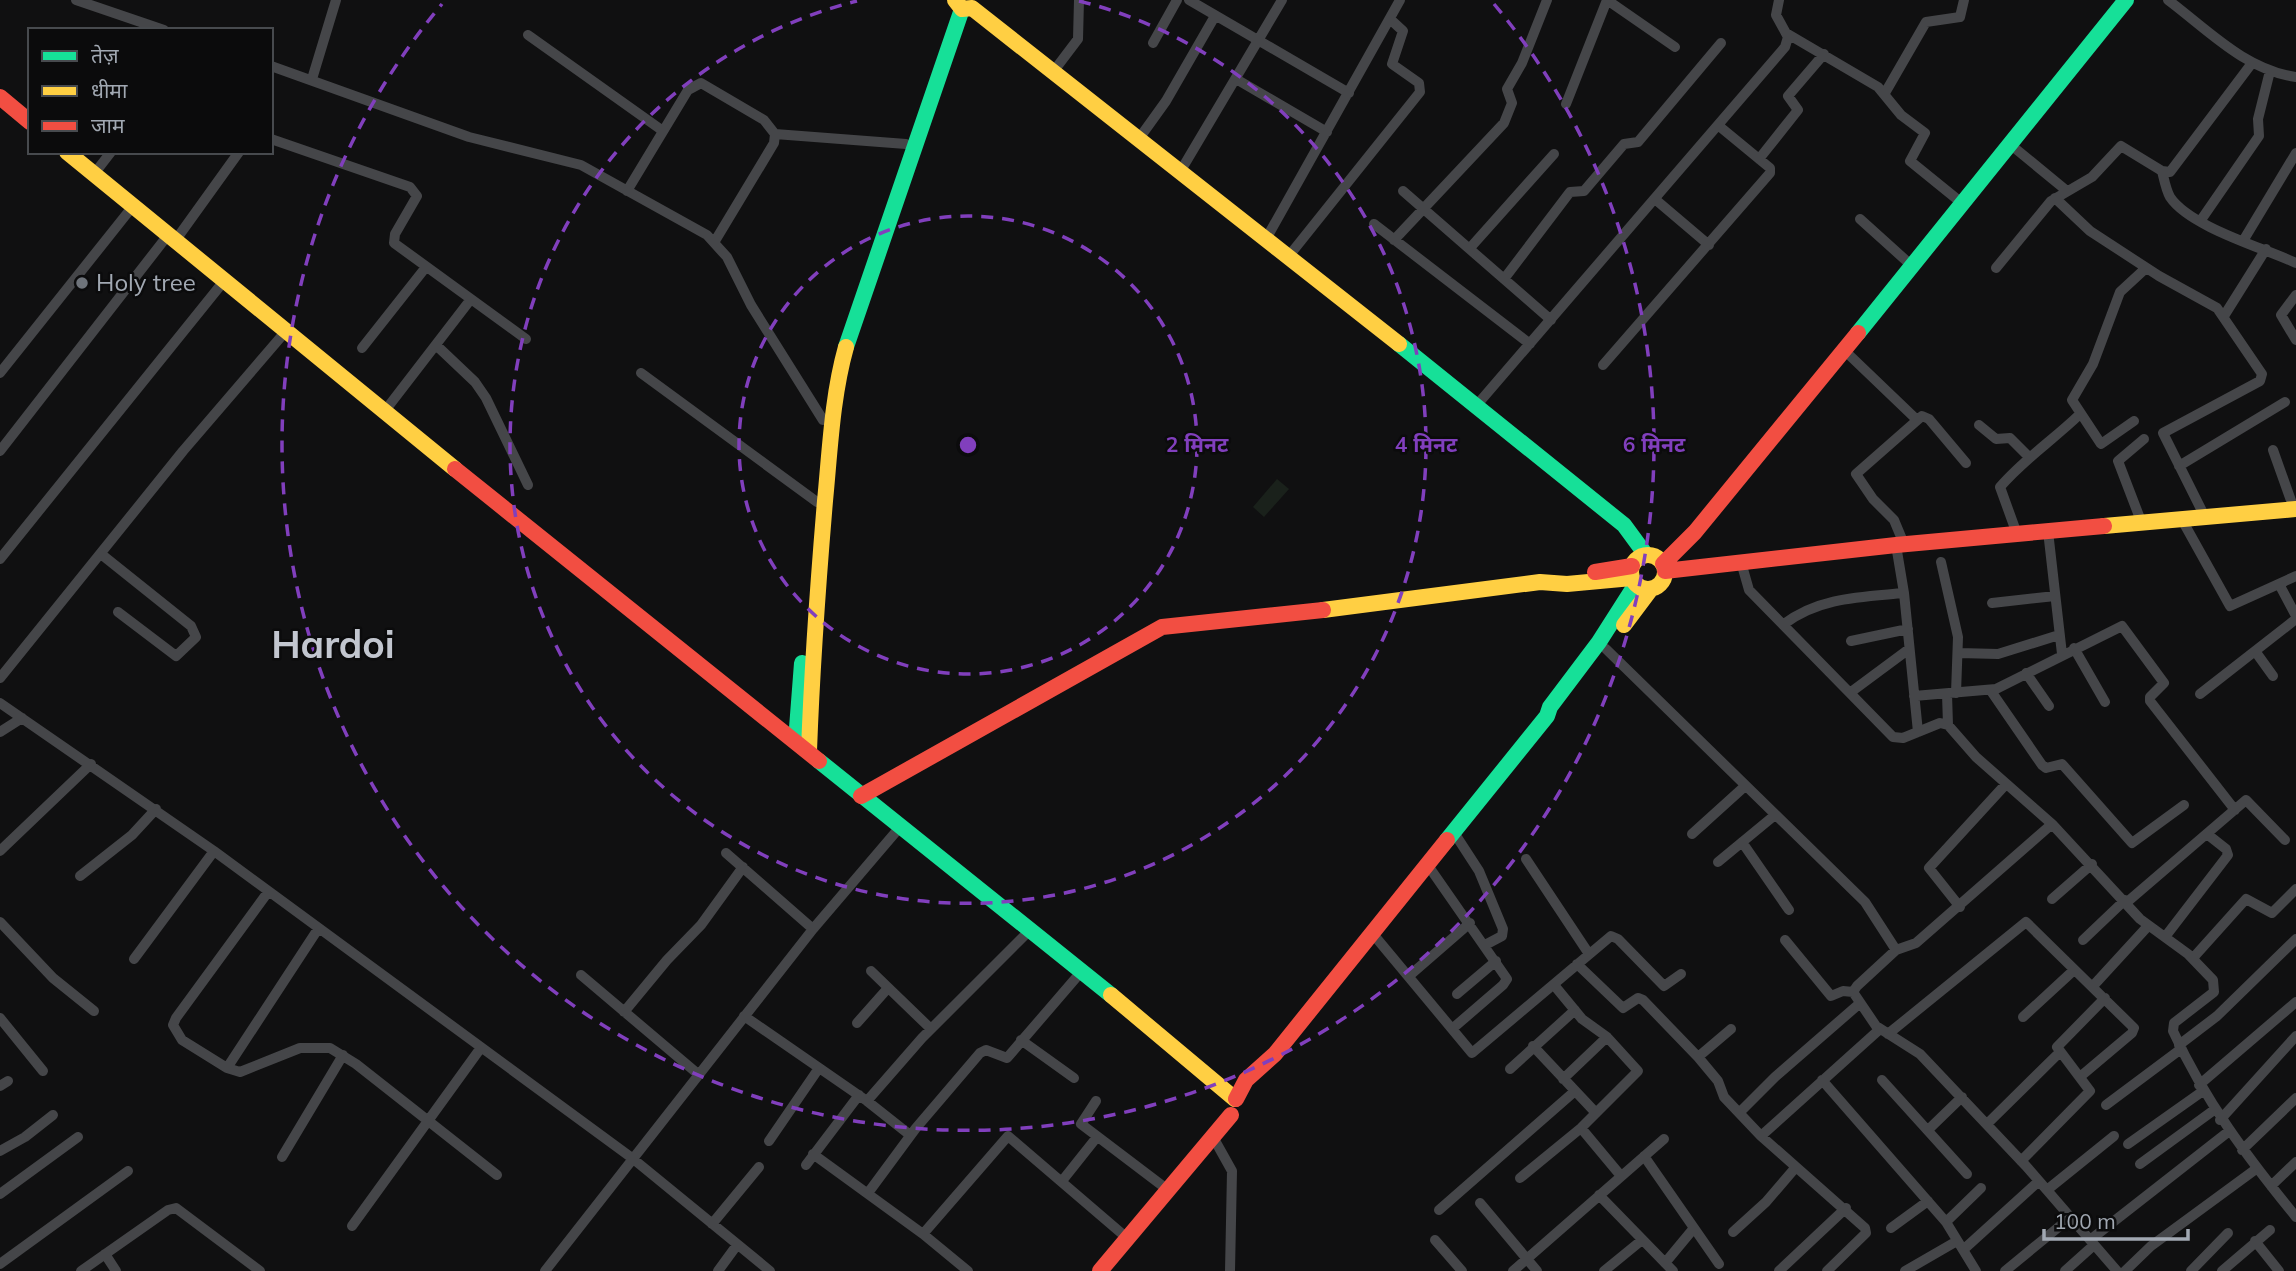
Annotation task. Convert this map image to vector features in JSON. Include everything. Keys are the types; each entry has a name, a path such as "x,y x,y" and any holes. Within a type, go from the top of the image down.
{"main road":[{"path":"1100,1271 1213,1137 1234,1105 1246,1080 1269,1061 1547,716 1550,707 1599,642 1638,579 1695,532 2126,0"},
{"path":"861,796 1069,682 1162,627 1560,581 1567,584 1638,579 1660,585 1658,562 1624,525 1266,239 964,4"},
{"path":"802,746 824,420 840,332 906,144 964,4"},
{"path":"802,746 831,432 840,369 859,305 964,4"},
{"path":"0,97 28,120"},
{"path":"69,154 384,412 1193,1061 1234,1105"},
{"path":"1658,562 1741,562 1900,544 2295,509"},
{"path":"1547,716 1556,711 1606,649 1638,579"}],"street":[{"path":"76,0 158,28"},
{"path":"312,79 336,0"},
{"path":"1053,72 1078,39 1079,0"},
{"path":"1153,43 1177,0"},
{"path":"1189,0 1349,93"},
{"path":"1180,172 1282,0"},
{"path":"1266,239 1400,0"},
{"path":"1394,240 1489,140 1507,117 1513,101 1507,89 1522,63 1547,0"},
{"path":"1566,104 1607,0 1675,47"},
{"path":"1476,406 1785,47 1789,39 1776,15 1779,0"},
{"path":"1885,93 1926,22 1960,18 1964,0"},
{"path":"2170,1 2252,63 2270,71 2296,77"},
{"path":"1138,140 1172,92 1215,16"},
{"path":"1288,257 1420,92 1419,83 1391,63 1403,31 1390,19"},
{"path":"1786,33 1885,93 1900,115 1924,133 1910,161 1963,204"},
{"path":"528,35 663,131"},
{"path":"1504,279 1570,192 1584,191 1624,144 1638,142 1721,43"},
{"path":"1759,159 1798,110 1788,96 1824,54"},
{"path":"1996,268 2055,198 2092,177 2123,145 2162,171 2167,173 2172,170 2252,63"},
{"path":"273,67 469,137 581,165 715,242 824,420"},
{"path":"2201,220 2259,136 2258,119 2270,71"},
{"path":"1236,79 1327,132"},
{"path":"627,191 688,90 701,83 764,120 775,134 774,143 715,242"},
{"path":"1603,365 1770,173 1770,168 1718,126"},
{"path":"775,134 906,144"},
{"path":"273,140 410,187 417,196 393,239 426,267 527,339"},
{"path":"2011,145 2067,191"},
{"path":"2243,241 2296,153"},
{"path":"94,174 109,154"},
{"path":"0,452 237,154"},
{"path":"1470,248 1554,154"},
{"path":"2162,171 2171,198 2201,220 2233,239 2266,249 2296,263"},
{"path":"1404,191 1551,320"},
{"path":"2055,198 2082,226 2146,268 2217,308 2262,374 2262,379 2164,431 2204,515"},
{"path":"1656,200 1709,245"},
{"path":"0,373 133,206"},
{"path":"1860,219 1912,265"},
{"path":"1374,224 1530,344"},
{"path":"2224,316 2266,249"},
{"path":"362,348 426,267"},
{"path":"2134,421 2101,444 2079,415 2072,400 2093,364 2119,294 2146,268"},
{"path":"0,559 225,281"},
{"path":"2296,295 2281,317 2296,340"},
{"path":"384,412 471,299"},
{"path":"0,678 183,451 286,331"},
{"path":"436,345 475,382 486,398 528,485"},
{"path":"1844,350 1916,419"},
{"path":"641,373 817,502"},
{"path":"2179,466 2284,401"},
{"path":"2017,534 2000,488 2029,457 2048,446 2079,415"},
{"path":"1917,732 1900,544 1894,520 1856,475 1922,416 1928,419 1966,463"},
{"path":"1979,425 1996,439 2010,439 2029,457"},
{"path":"2141,521 2118,461 2144,439"},
{"path":"2273,450 2295,509"},
{"path":"2181,518 2228,604 2235,605 2296,576"},
{"path":"2048,531 2062,654"},
{"path":"101,554 191,626 196,637 176,656 118,612"},
{"path":"1741,562 1747,588 1896,738 1940,723 1948,725 1976,757 2052,824 2092,864 2148,926 2193,958 2216,986 2211,995 2173,1025 2180,1047 2228,1132 2296,1217"},
{"path":"1941,562 1955,618 1959,653 1948,725"},
{"path":"2200,694 2296,618 2279,584"},
{"path":"1784,624 1801,612 1827,603 1904,593"},
{"path":"1992,603 2055,596"},
{"path":"1914,696 1991,691 2118,626 2124,627 2164,683 2150,696 2150,701 2235,810"},
{"path":"1852,641 1908,629"},
{"path":"1959,653 1998,654 2059,635"},
{"path":"2074,648 2105,702"},
{"path":"1606,649 1744,787 1860,896 1896,950"},
{"path":"1851,692 1909,649"},
{"path":"2255,651 2273,676"},
{"path":"2026,673 2049,706"},
{"path":"1991,691 2042,765 2046,768 2062,764 2132,843 2136,843 2185,805"},
{"path":"0,703 214,850 480,1049 632,1158 770,1271"},
{"path":"0,732 22,718"},
{"path":"0,851 91,764"},
{"path":"1960,907 1930,868 2006,784"},
{"path":"1692,834 1744,787"},
{"path":"2083,940 2126,901 2248,801 2285,839"},
{"path":"80,876 132,835 156,809"},
{"path":"1718,862 1774,815"},
{"path":"1853,992 1896,950 1916,943 2052,824"},
{"path":"545,1271 813,929 900,827"},
{"path":"1453,831 1479,871 1503,929 1501,937 1485,945"},
{"path":"2165,937 2228,855 2226,849 2207,834"},
{"path":"1742,842 1789,910"},
{"path":"134,959 214,850"},
{"path":"726,853 813,929"},
{"path":"1526,859 1589,954"},
{"path":"1427,864 1506,976 1505,983 1451,1029"},
{"path":"2052,899 2092,864"},
{"path":"624,1012 667,960 701,925 743,867"},
{"path":"2193,958 2246,899 2272,913 2296,889"},
{"path":"268,892 173,1025 182,1040 227,1068 247,1071 300,1048 330,1048 343,1055 497,1175"},
{"path":"0,922 53,978 94,1010"},
{"path":"1761,1136 1822,1080 2023,922 2093,986 2134,1030 2081,1076"},
{"path":"1409,976 1470,923"},
{"path":"2093,986 2148,926"},
{"path":"227,1068 318,929"},
{"path":"806,1165 863,1098 1029,930"},
{"path":"1373,934 1469,1052 1475,1052 1613,936 1664,985 1681,974"},
{"path":"2106,1105 2217,1016 2296,939"},
{"path":"1785,940 1831,996 1843,991 1853,992"},
{"path":"1457,994 1496,961"},
{"path":"1577,964 1622,1007 1642,999 1698,1057 1717,1079 1724,1097 1761,1136 1846,1208 1866,1231 1827,1271"},
{"path":"2023,1017 2074,970"},
{"path":"871,971 931,1029"},
{"path":"868,1193 910,1135 980,1053 986,1050 1005,1059 1081,972"},
{"path":"581,975 698,1074"},
{"path":"1520,1178 1581,1128 1638,1071 1607,1037 1574,1010 1554,985"},
{"path":"857,1023 888,988"},
{"path":"1853,992 1859,1004 1884,1032 1920,1054 1962,1097 2117,1271"},
{"path":"2021,1161 2090,1091 2057,1048 2105,998"},
{"path":"2128,1144 2201,1088 2296,1002"},
{"path":"1740,1112 1859,1004"},
{"path":"1510,1069 1574,1010"},
{"path":"744,1016 863,1098 910,1135"},
{"path":"0,1018 43,1071"},
{"path":"1698,1057 1731,1029"},
{"path":"2140,1164 2217,1115 2296,1036"},
{"path":"1563,1079 1607,1037"},
{"path":"1021,1040 1074,1078"},
{"path":"1533,1046 1596,1113"},
{"path":"352,1227 480,1049"},
{"path":"1987,1124 2060,1052"},
{"path":"282,1157 343,1055"},
{"path":"769,1140 819,1068"},
{"path":"1822,1080 1946,1222 1976,1271"},
{"path":"1882,1080 1967,1174"},
{"path":"1439,1210 1575,1091"},
{"path":"1929,1129 1962,1097"},
{"path":"2242,1150 2296,1098"},
{"path":"1096,1101 1081,1122 1168,1190"},
{"path":"0,1151 34,1131 53,1115"},
{"path":"1581,1128 1621,1176"},
{"path":"2065,1271 2092,1242 2228,1132"},
{"path":"1905,1271 1960,1245 2114,1136"},
{"path":"0,1194 78,1137"},
{"path":"923,1234 1006,1137 1012,1138 1128,1238"},
{"path":"1062,1181 1097,1137"},
{"path":"1213,1137 1232,1171 1230,1271"},
{"path":"1513,1271 1664,1139"},
{"path":"813,1154 923,1234 968,1271"},
{"path":"1644,1156 1719,1264"},
{"path":"2271,1186 2296,1161"},
{"path":"712,1224 759,1167"},
{"path":"1733,1232 1766,1202 1796,1167"},
{"path":"2125,1271 2151,1246 2256,1169"},
{"path":"0,1264 128,1171"},
{"path":"1946,1222 1981,1188"},
{"path":"1599,1195 1669,1267 1694,1228"},
{"path":"1891,1228 1928,1201"},
{"path":"1480,1203 1536,1271"},
{"path":"81,1271 169,1210 176,1208 257,1270"},
{"path":"1779,1271 1846,1208"},
{"path":"2005,1271 2071,1217"},
{"path":"2222,1271 2270,1230"},
{"path":"2191,1271 2228,1233"},
{"path":"1436,1240 1462,1271"},
{"path":"1604,1271 1642,1240"},
{"path":"2255,1241 2279,1271"},
{"path":"718,1271 737,1245"},
{"path":"106,1254 116,1271"}],"shaded area":[{"path":"1277,479 1289,489 1264,517 1253,507"}],"traffic: fast":[{"path":"1858,333 2126,0"},
{"path":"846,347 962,9"},
{"path":"1399,344 1624,525 1646,555"},
{"path":"1447,840 1547,716 1550,707 1599,642 1636,584"},
{"path":"796,741 802,663"},
{"path":"819,761 1111,995"}],"traffic: slow":[{"path":"955,0 962,9 972,8 1399,344"},
{"path":"69,154 455,469"},
{"path":"809,751 830,443 846,347"},
{"path":"2104,526 2296,509"},
{"path":"1648,555 1660,560 1665,572 1660,584 1648,589 1636,584 1631,572 1636,560 1648,555"},
{"path":"1323,610 1540,582 1567,584 1632,578"},
{"path":"1624,625 1651,589"},
{"path":"1111,995 1235,1099"}],"traffic: jam":[{"path":"0,97 28,120"},
{"path":"1663,564 1695,532 1858,333"},
{"path":"455,469 819,761"},
{"path":"1665,571 1896,545 2104,526"},
{"path":"1595,572 1632,566"},
{"path":"861,796 1162,627 1323,610"},
{"path":"1236,1099 1246,1080 1275,1054 1447,840"},
{"path":"1100,1271 1231,1115"}],"place":[{"name":"Holy tree","path":"82,283"}],"district":[{"name":"Hardoi","path":"333,645"}]}
